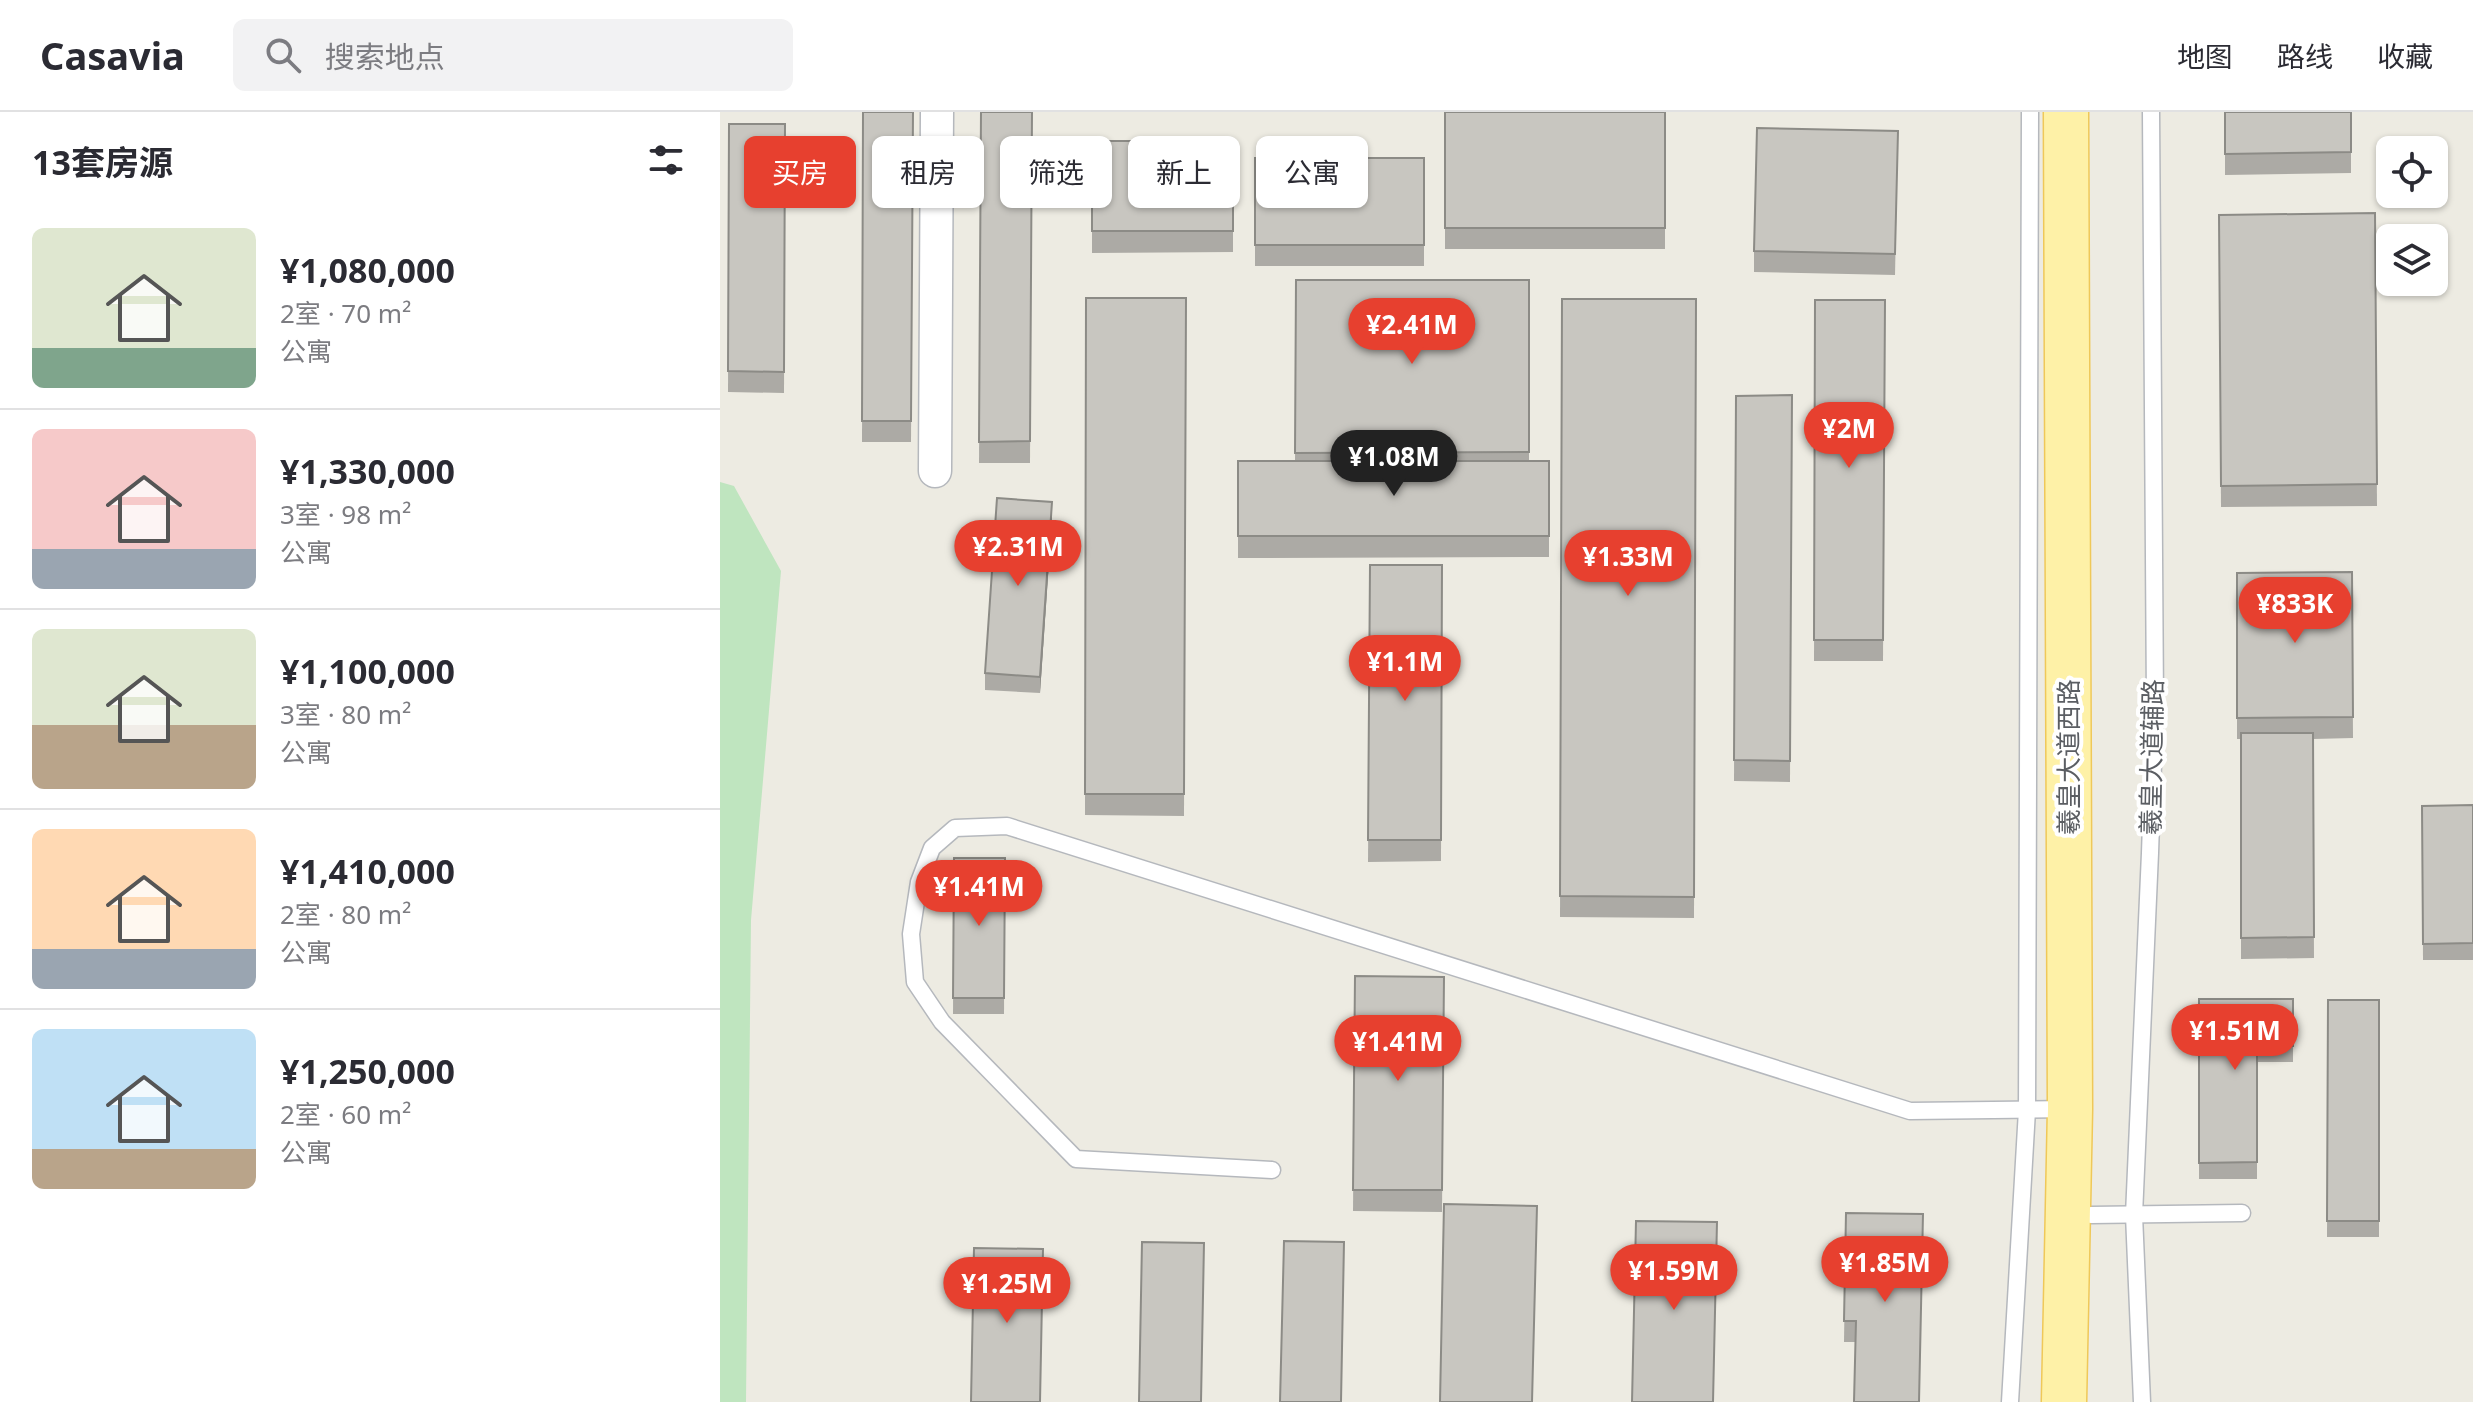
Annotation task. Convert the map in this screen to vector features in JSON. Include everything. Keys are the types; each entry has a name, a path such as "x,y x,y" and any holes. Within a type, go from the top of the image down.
{"main road":[{"name":"羲皇大道西路","path":"2064,1402 2070,1109 2066,112"},
{"name":"羲皇大道西路","path":"2090,1402 2095,112"}],"street":[{"path":"935,471 937,112"}],"lane":[{"path":"2010,1402 2027,1110 2030,112"},
{"name":"羲皇大道辅路","path":"2142,1402 2134,1215 2155,705 2151,112"},
{"path":"1272,1170 1076,1159 942,1022 915,982 911,934 919,882 932,848 955,828 1007,826 1910,1111 2070,1109"},
{"path":"2091,1215 2242,1213"}],"green space":[{"path":"720,482 734,486 781,571 751,920 746,1402 720,1402"}],"building":[{"path":"863,112 913,112 913,136 872,136 872,208 912,208 911,421 862,421"},
{"path":"981,112 1032,112 1032,136 1000,136 1000,208 1031,208 1030,441 979,442 980,208 984,208 984,136 981,136"},
{"path":"1445,112 1665,112 1665,228 1445,228"},
{"path":"2225,112 2351,112 2351,152 2225,154"},
{"path":"729,124 785,124 785,136 744,136 744,208 785,208 784,372 728,371"},
{"path":"1757,128 1898,131 1895,254 1754,251"},
{"path":"1112,141 1128,141 1128,208 1233,208 1233,231 1092,231 1092,208 1112,208"},
{"path":"1255,158 1256,208 1368,208 1368,158 1424,158 1424,245 1255,245"},
{"path":"2375,213 2377,484 2221,486 2219,215"},
{"path":"1296,280 1529,280 1529,452 1295,453"},
{"path":"1086,298 1186,298 1184,794 1085,794"},
{"path":"1562,299 1696,299 1694,897 1560,896"},
{"path":"1815,300 1885,300 1883,640 1814,640"},
{"path":"1792,395 1790,761 1734,760 1736,396"},
{"path":"1238,461 1549,461 1549,536 1238,536"},
{"path":"997,498 1052,502 1040,677 985,673"},
{"path":"1370,565 1442,565 1441,840 1368,840"},
{"path":"2352,572 2353,717 2237,718 2237,573"},
{"path":"2241,733 2313,733 2314,937 2241,938"},
{"path":"2473,805 2473,943 2423,944 2422,806"},
{"path":"954,858 1005,858 1004,998 953,998"},
{"path":"1355,976 1444,977 1442,1190 1353,1190"},
{"path":"2199,999 2293,999 2293,1046 2257,1046 2257,1162 2199,1163"},
{"path":"2328,1000 2379,1000 2379,1221 2327,1221"},
{"path":"1444,1204 1537,1206 1532,1402 1440,1402"},
{"path":"1846,1213 1923,1214 1919,1402 1854,1402 1856,1321 1844,1321"},
{"path":"1636,1221 1717,1222 1713,1402 1632,1402"},
{"path":"1284,1241 1344,1242 1341,1402 1280,1402"},
{"path":"1142,1242 1204,1243 1201,1402 1139,1402"},
{"path":"974,1248 1043,1249 1040,1402 971,1402"}]}
